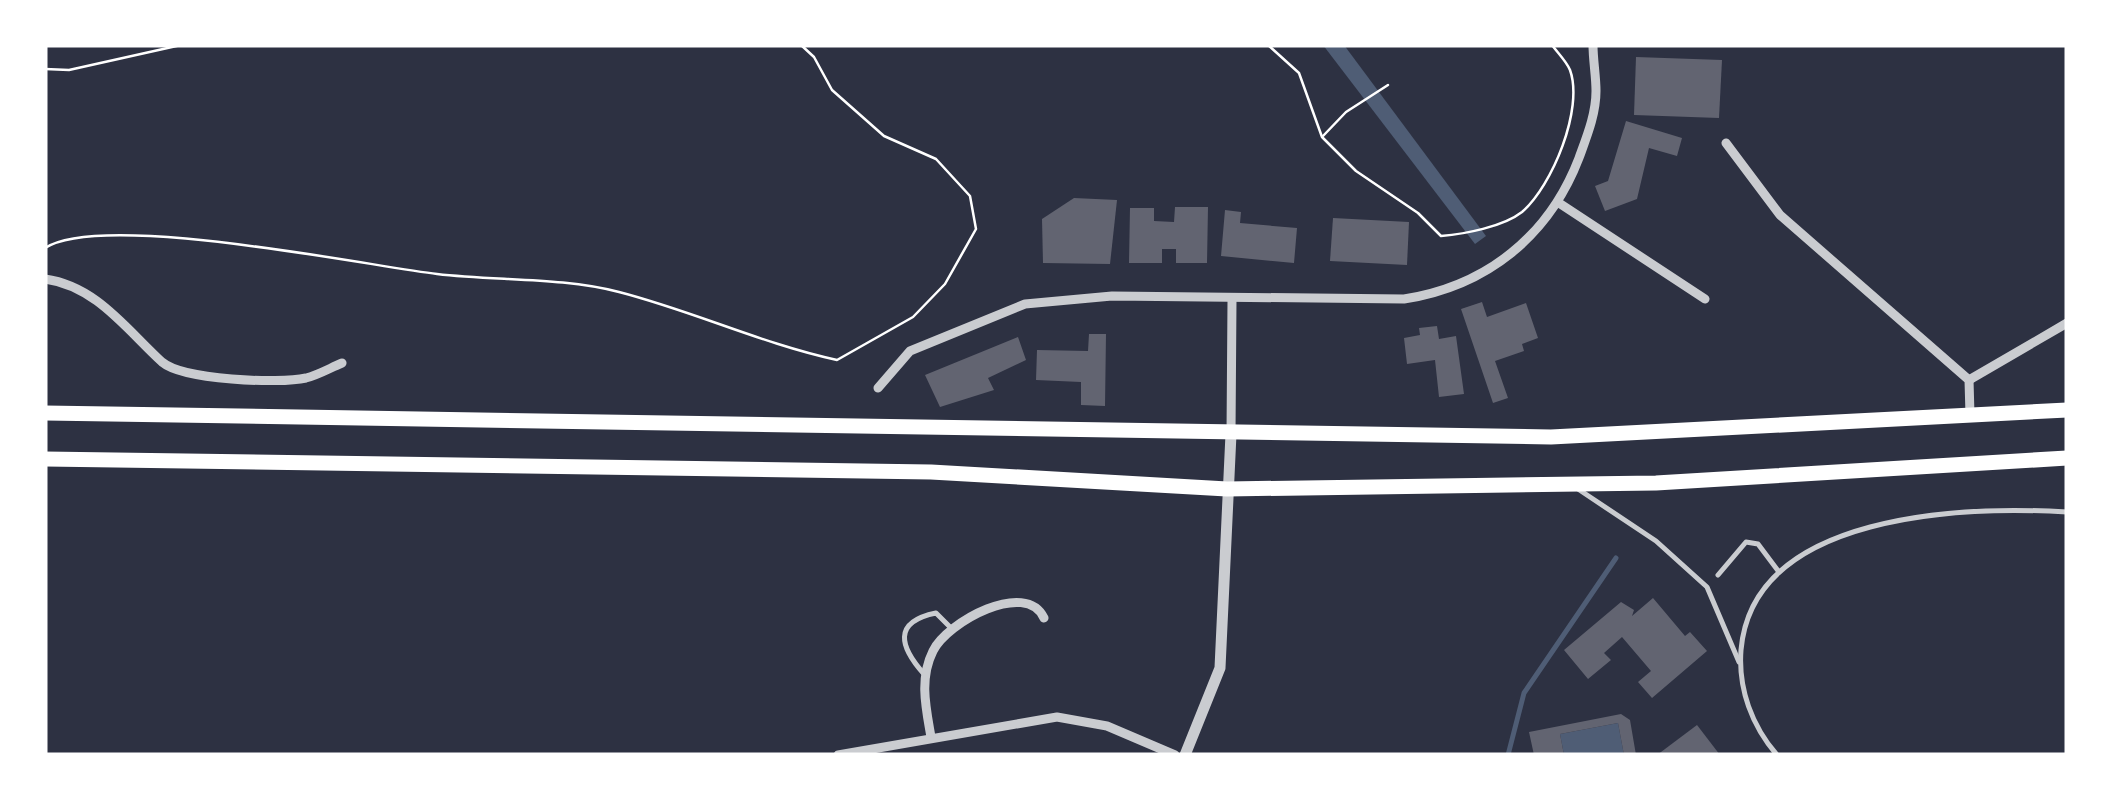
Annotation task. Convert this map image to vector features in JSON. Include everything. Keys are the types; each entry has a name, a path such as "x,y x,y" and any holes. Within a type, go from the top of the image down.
{"highway":[{"path":"45,413 1552,437 2067,410"},
{"path":"45,458 930,472 1227,489 1570,485 2067,458"}],"street":[{"path":"878,388 910,351 1025,304 1112,296 1369,302 1434,295 1518,251 1559,203 1590,130 1596,93 1593,45"},
{"path":"1726,144 1780,215 1969,380 1970,415"},
{"path":"1559,203 1705,299"},
{"path":"45,279 65,282 92,296 162,362 195,376 304,378 342,363"},
{"path":"1186,755 1220,668 1226,596 1232,300"},
{"path":"1969,380 2067,323"},
{"path":"931,738 924,674 934,649 950,628 974,613 1024,602 1037,606 1044,618"},
{"path":"838,755 1056,718 1107,726 1175,755"}],"lane":[{"path":"1570,485 1656,541 1707,587 1740,665 1746,702 1761,737 1778,755"},
{"path":"1740,665 1743,635 1759,600 1779,572 1815,548 1866,528 1940,512 2067,512"},
{"path":"1718,575 1746,542 1758,544 1779,572"},
{"path":"924,674 908,656 904,638 908,626 917,617 936,614 950,628"}],"path":[{"path":"45,69 68,70 181,45"},
{"path":"45,248 90,238 197,241 294,250 436,274 615,291 837,360 913,317 945,284 976,229 970,196 936,159 884,136 832,90 814,56 802,45"},
{"path":"1268,45 1298,73 1322,137 1356,172 1418,213 1441,236 1459,234 1523,211 1551,172 1564,143 1571,106 1570,70 1552,45"},
{"path":"1322,137 1361,102 1388,85"}],"water":[{"path":"1323,45 1344,45 1486,236 1475,244"},
{"path":"1618,723 1624,755 1564,755 1560,734"}],"building":[{"path":"1636,57 1722,60 1719,118 1634,115"},
{"path":"1626,121 1682,138 1677,156 1649,148 1637,199 1605,211 1595,186 1608,181"},
{"path":"1074,198 1117,200 1110,264 1043,263 1042,219"},
{"path":"1175,207 1208,207 1207,263 1176,263 1176,249 1162,249 1162,263 1129,263 1130,208 1154,208 1154,221 1174,222"},
{"path":"1225,210 1241,212 1240,223 1297,228 1294,263 1221,256"},
{"path":"1333,218 1409,222 1407,265 1330,261"},
{"path":"1482,302 1487,317 1526,303 1538,338 1522,344 1524,351 1495,361 1508,398 1493,403 1461,309"},
{"path":"1437,326 1439,339 1456,336 1464,394 1439,397 1435,360 1407,364 1404,338 1420,335 1419,328"},
{"path":"1089,334 1106,334 1105,406 1081,405 1081,382 1036,380 1037,350 1088,351"},
{"path":"1018,337 1026,360 988,378 994,390 940,407 925,375"},
{"path":"1653,598 1685,636 1690,632 1707,651 1652,698 1638,682 1651,671 1622,637 1604,653 1611,660 1588,679 1564,650 1621,602 1634,610 1632,616"},
{"path":"1621,714 1630,720 1636,755 1624,755 1618,723 1560,734 1564,755 1534,755 1529,732"},
{"path":"1697,725 1720,755 1657,755"}],"waterway":[{"path":"1508,755 1524,693 1616,558"}]}
